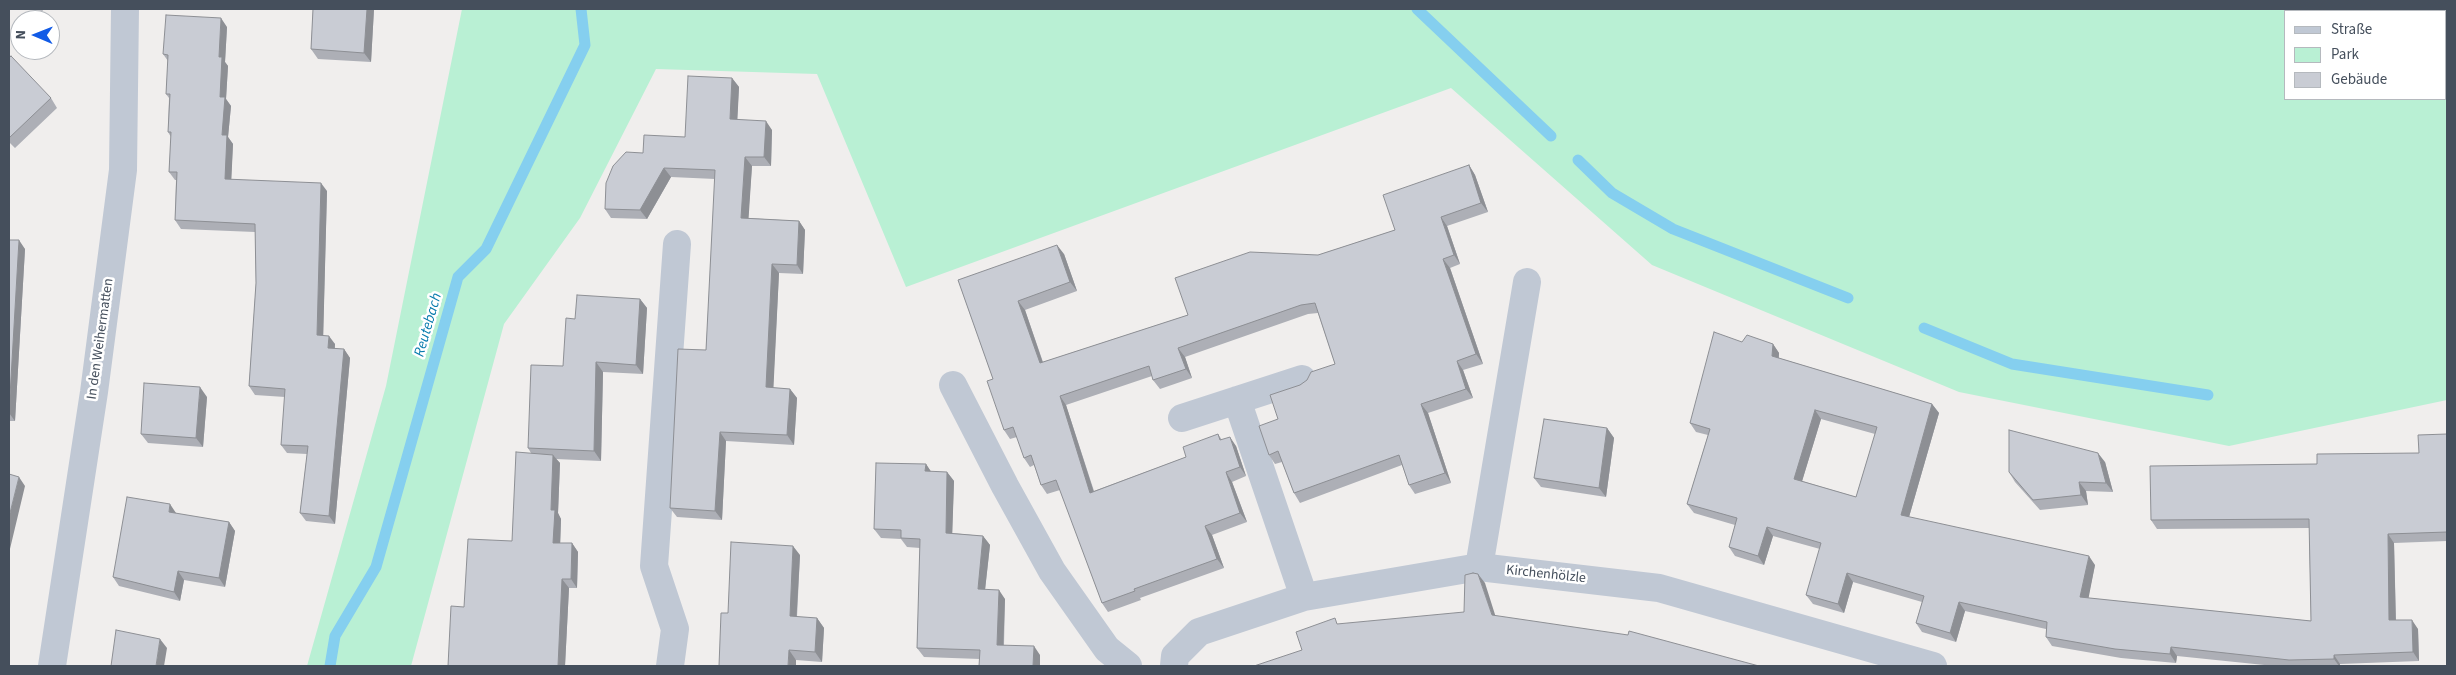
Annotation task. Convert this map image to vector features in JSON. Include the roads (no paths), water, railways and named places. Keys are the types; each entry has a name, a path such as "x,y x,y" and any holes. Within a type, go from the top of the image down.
{"street":[{"name":"In den Weihermatten","path":"52,666 94,392 124,170 125,9"},
{"path":"670,666 675,629 654,566 677,244"},
{"path":"1479,567 1527,282"},
{"path":"1182,418 1302,379"},
{"path":"953,385 1004,486 1052,572 1107,649 1128,666"},
{"path":"1237,400 1304,597"},
{"name":"Kirchenhölzle","path":"1174,666 1175,656 1200,632 1304,597 1479,567 1659,588 1933,666"}],"waterway":[{"name":"Reutebach","path":"330,666 335,636 376,567 458,277 486,249 585,45 581,9"},
{"path":"1417,9 1551,136"},
{"path":"1578,160 1612,193 1673,229 1848,298"},
{"path":"1924,328 2012,364 2208,395"}]}
